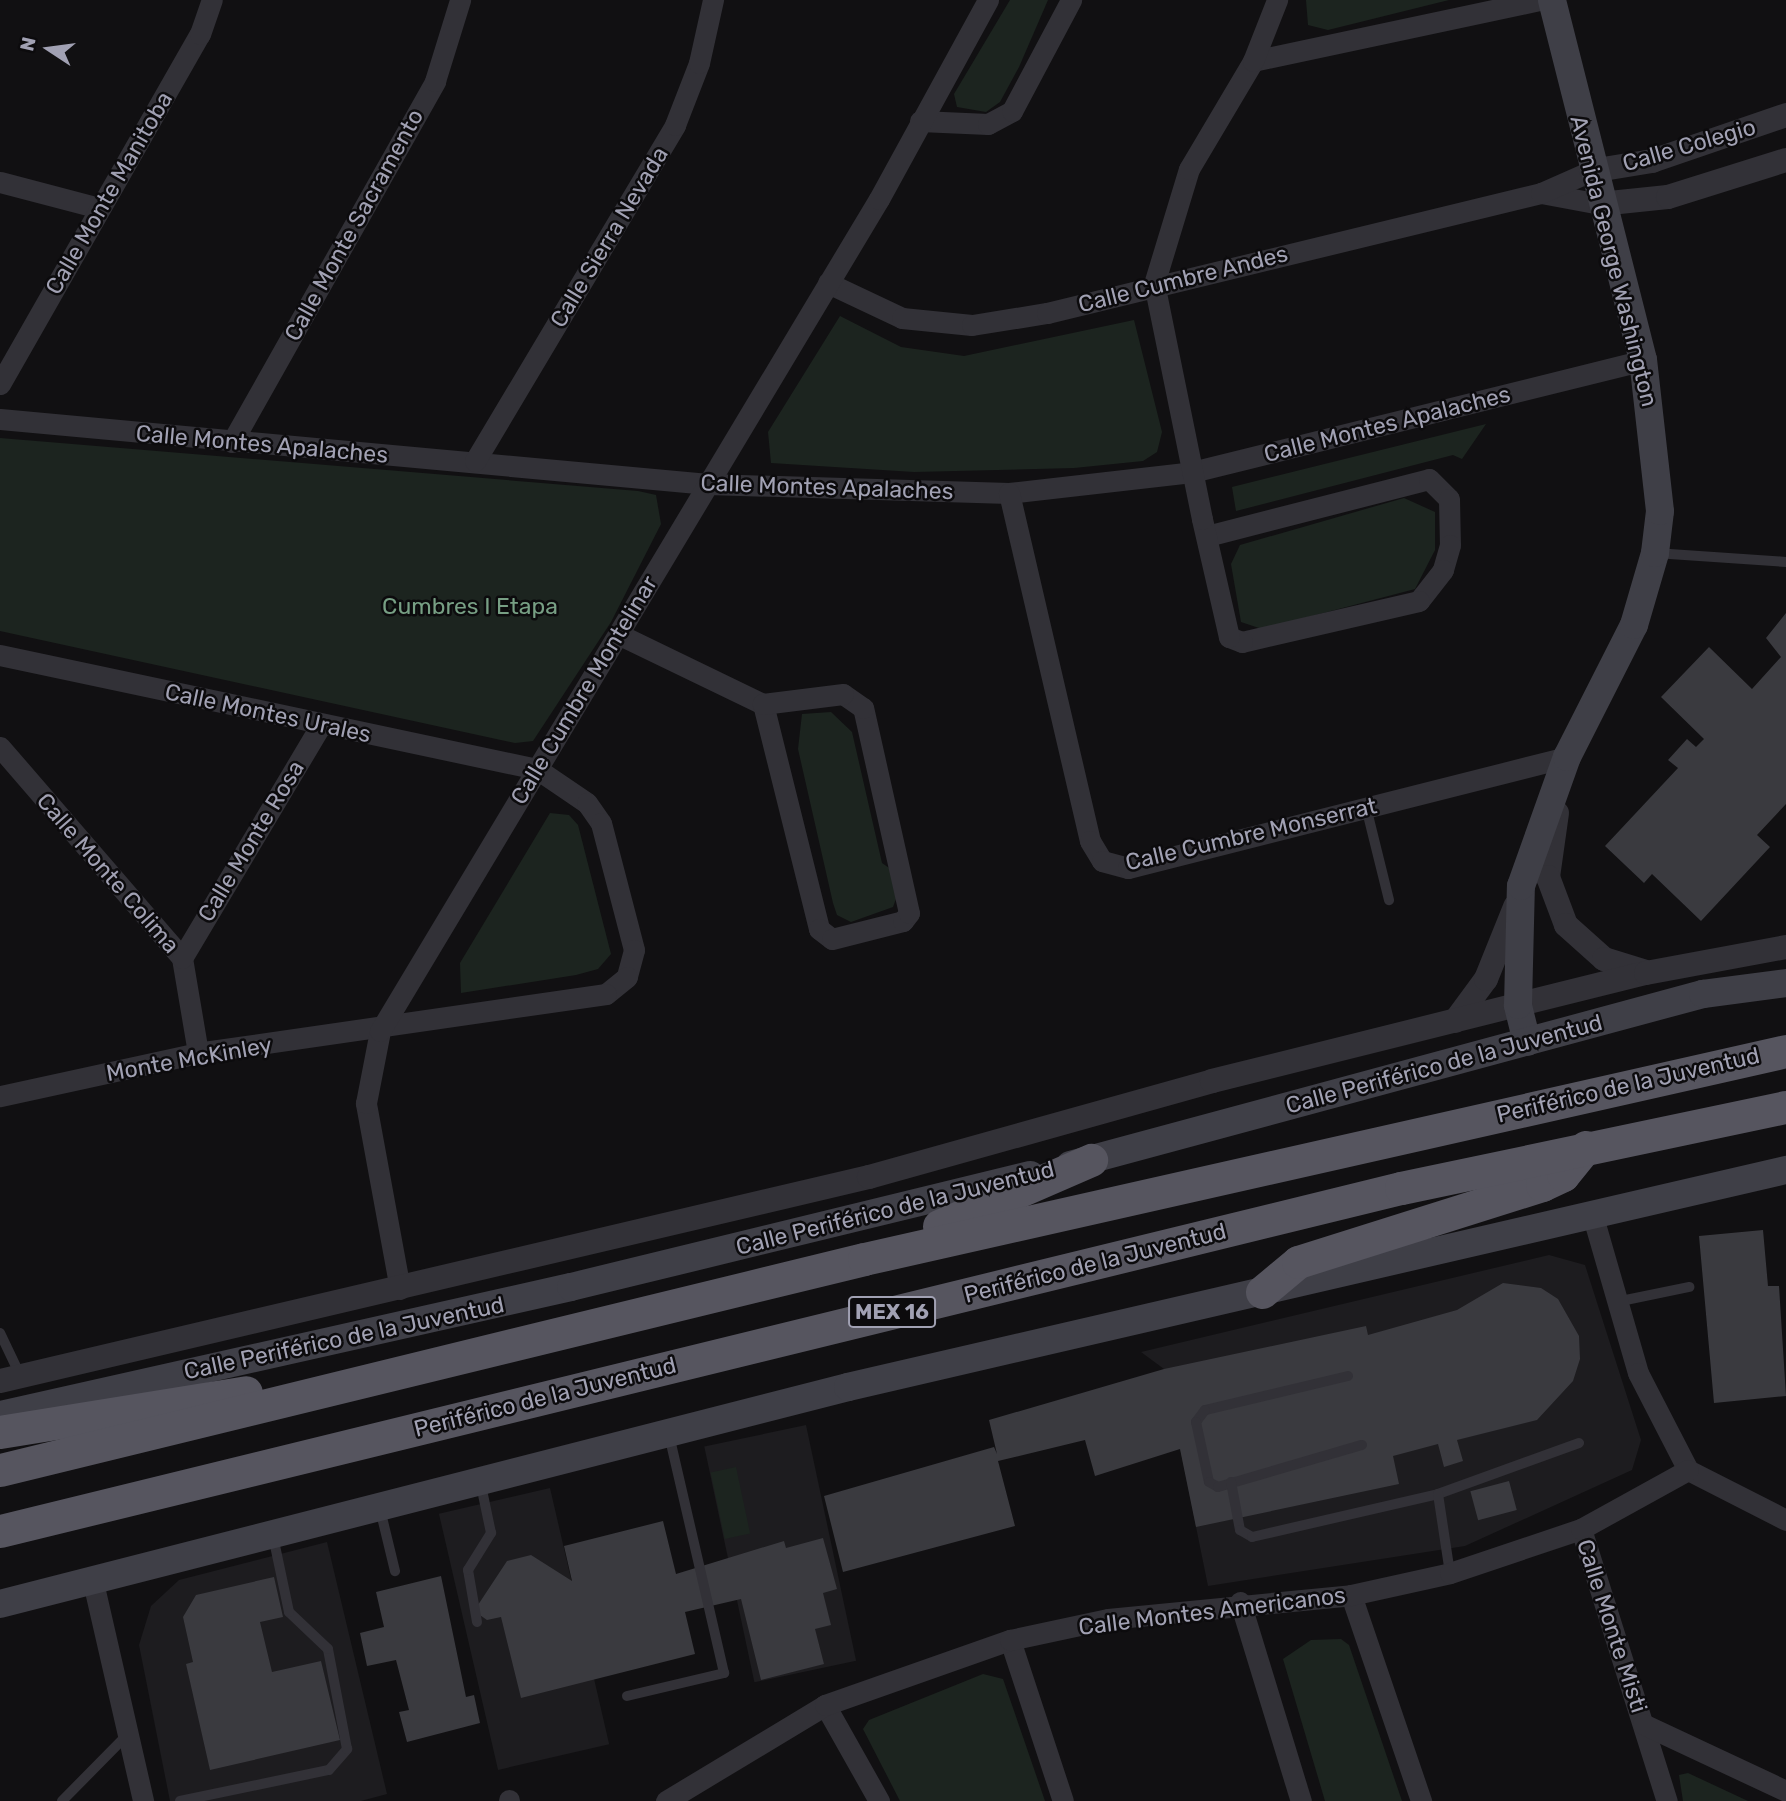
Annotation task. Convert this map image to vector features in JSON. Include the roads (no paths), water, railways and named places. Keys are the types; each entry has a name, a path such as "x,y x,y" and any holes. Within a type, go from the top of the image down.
{"highway":[{"name":"Periférico de la Juventud","path":"0,1470 864,1259 1786,1051"},
{"name":"Periférico de la Juventud","path":"0,1531 1586,1147 1786,1107"},
{"path":"1262,1292 1298,1262 1552,1180 1586,1147"},
{"path":"864,1259 1091,1160"},
{"path":"0,1432 193,1398 387,1377"}],"main road":[{"name":"Avenida George Washington","path":"1527,1042 1518,1005 1521,886 1567,757 1634,625 1655,553 1660,475 1643,360 1591,171 1552,0"},
{"name":"Calle Periférico de la Juventud","path":"0,1415 571,1287 1091,1160 1703,994 1786,983"},
{"path":"0,1604 481,1485 669,1435 1262,1292 1786,1170"}],"street":[{"name":"Calle Monte Manitoba","path":"0,384 200,34 212,0"},
{"name":"Calle Monte Sacramento","path":"232,442 435,81 460,0"},
{"name":"Calle Sierra Nevada","path":"475,461 675,125 699,63 713,0"},
{"name":"Calle Cumbre Montelinar","path":"400,1289 366,1104 380,1031 828,283 988,0"},
{"path":"920,121 988,124 1012,111 1071,0"},
{"path":"1206,536 1429,479 1449,499 1452,528 1443,570 1419,601 1242,642 1229,637 1206,536 1192,472 1154,284 1189,169 1253,61 1277,0"},
{"path":"1253,61 1540,0"},
{"name":"Calle Colegio","path":"1591,171 1652,161 1786,116"},
{"name":"Calle Colegio","path":"1600,204 1668,197 1786,160"},
{"name":"Calle Cumbre Andes","path":"828,283 902,318 937,326 1047,313 1154,284 1541,193 1591,171"},
{"path":"0,182 99,208"},
{"name":"Calle Cumbre Andes","path":"1541,193 1600,204"},
{"name":"Calle Montes Apalaches","path":"0,419 708,484 1009,493 1192,472 1643,360"},
{"name":"Calle Cumbre Monserrat","path":"1009,493 1090,841 1102,861 1128,868 1567,757"},
{"path":"618,634 763,704 842,694 863,708 909,913 903,921 832,939 819,929 763,704"},
{"name":"Calle Montes Urales","path":"0,655 321,725 537,768"},
{"name":"Calle Monte Rosa","path":"182,958 321,725"},
{"name":"Calle Monte Colima","path":"0,747 182,958 198,1053"},
{"path":"1567,757 1549,852 1554,901 1581,943 1604,959 1647,972"},
{"name":"Monte McKinley","path":"0,1096 198,1053 380,1031 607,994 627,977 634,950 601,822 587,803 537,768"},
{"path":"1455,1021 1499,954 1521,886"},
{"path":"10,1378 400,1289 869,1177 1647,972 1786,947"},
{"path":"1593,1217 1615,1303 1638,1373 1688,1470 1786,1520"},
{"path":"182,1339 188,1372"},
{"name":"Calle Montes Americanos","path":"666,1801 825,1705 1010,1640 1108,1619 1240,1602 1351,1595 1450,1573 1581,1529 1688,1470"},
{"name":"Calle Monte Misti","path":"1581,1529 1667,1801"},
{"path":"93,1582 143,1801"},
{"path":"1351,1595 1420,1801"},
{"path":"1240,1602 1301,1801"},
{"path":"1010,1640 1063,1801"},
{"path":"825,1705 879,1801"},
{"name":"Calle Monte Misti","path":"1643,1724 1786,1791"}],"lane":[{"path":"1655,553 1786,562"},
{"path":"1366,807 1389,900"},
{"path":"1615,1303 1689,1287"},
{"path":"0,1333 10,1378"},
{"path":"1348,1376 1200,1413 1196,1422 1209,1482 1231,1482 1362,1445"},
{"path":"627,1696 724,1673 669,1435"},
{"path":"1231,1482 1240,1530 1252,1537 1438,1494 1579,1443"},
{"path":"477,1622 468,1570 491,1533 481,1485"},
{"path":"1438,1494 1450,1573"},
{"path":"380,1509 395,1571"},
{"path":"180,1801 329,1770 347,1749 328,1649 289,1612 273,1536"},
{"path":"62,1801 128,1734"}],"park label":[{"name":"Cumbres I Etapa","path":"470,606"}]}
